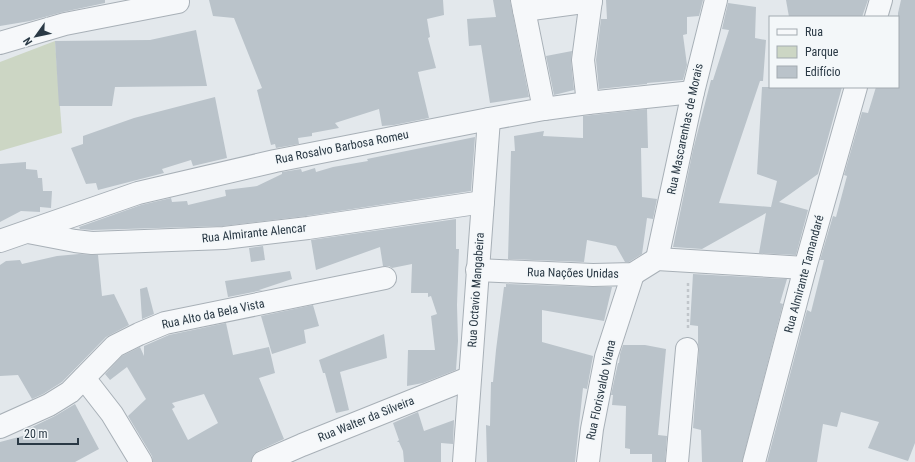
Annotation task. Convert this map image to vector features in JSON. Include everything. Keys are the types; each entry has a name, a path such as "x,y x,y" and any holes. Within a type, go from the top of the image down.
{"street":[{"path":"544,109 523,5 591,0 583,60 588,103"},
{"name":"Rua Mascarenhas de Morais","path":"657,259 693,92 716,0"},
{"path":"876,16 881,0"},
{"path":"0,43 66,24 178,2"},
{"name":"Rua Almirante Tamandaré","path":"754,462 805,268 856,88"},
{"name":"Rua Rosalvo Barbosa Romeu","path":"0,241 138,193 275,161 489,118 588,103 693,92"},
{"name":"Rua Octavio Mangabeira","path":"464,462 489,118"},
{"name":"Rua Almirante Alencar","path":"25,232 92,243 224,238 308,228 483,202"},
{"path":"657,259 805,268"},
{"name":"Rua Nações Unidas","path":"477,270 593,275 633,274 657,259"},
{"name":"Rua Florisvaldo Viana","path":"588,462 592,429 606,356 633,274"},
{"name":"Rua Alto da Bela Vista","path":"0,427 49,405 70,392 115,346 164,323 385,278"},
{"path":"677,462 687,349"},
{"path":"84,378 112,414 141,462"},
{"name":"Rua Walter da Silveira","path":"263,462 469,378"}],"path":[{"path":"687,349 688,260"}],"green space":[{"path":"55,41 62,133 0,151 0,62"}],"building":[{"path":"0,0 105,0 105,3 30,21 0,26"},
{"path":"209,0 443,0 444,15 427,19 430,37 428,38 436,68 418,72 429,118 382,126 379,109 335,123 339,128 312,133 312,136 298,138 299,144 276,148 275,144 271,145 257,90 262,88 234,18 213,16"},
{"path":"493,0 510,0 529,97 490,103 481,45 469,46 467,19 496,17"},
{"path":"606,0 703,0 699,16 687,17 687,34 683,35 687,65 683,80 599,89 596,60 601,19 607,19"},
{"path":"786,0 868,0 862,16 789,16"},
{"path":"901,0 915,0 915,443 908,461 868,448 879,422 841,412 837,427 823,424 817,462 767,462 807,310 811,312 824,260 820,260 833,216 836,217 847,176 844,175 862,112 868,113 876,88 899,88 898,13"},
{"path":"728,3 756,7 755,38 766,40 763,81 760,81 719,203 771,207 777,181 757,174 762,87 842,88 818,174 779,202 808,210 796,255 759,253 766,213 702,249 673,247 693,150 711,80 713,80 729,30 722,29"},
{"path":"196,30 207,86 115,87 112,106 59,106 55,41 150,40"},
{"path":"572,51 571,61 574,90 554,95 546,56"},
{"path":"215,97 227,158 193,166 191,160 162,169 164,173 98,190 96,183 86,184 71,148 83,144 83,136 134,118"},
{"path":"647,109 648,148 641,148 642,197 657,199 653,219 647,218 642,254 629,262 625,262 616,246 587,240 584,262 508,259 511,151 515,151 514,136 544,131 543,136 583,138 583,116"},
{"path":"475,137 471,191 306,216 223,226 92,230 80,229 79,227 141,205 171,198 172,202 187,201 188,205 226,196 225,190 257,186 282,174 282,172 301,169 302,172 315,168 316,172 333,167 368,161 367,159"},
{"path":"26,162 26,169 37,170 38,178 42,178 43,191 52,191 51,208 40,207 40,212 21,211 0,222 0,164"},
{"path":"456,219 456,249 459,249 457,305 458,341 456,370 423,383 407,386 408,350 435,350 431,316 437,314 431,296 428,297 428,293 411,293 412,264 392,268 389,266 383,266 380,247 316,270 311,240"},
{"path":"263,246 265,260 251,262 249,248"},
{"path":"79,254 98,255 102,296 114,294 129,325 106,337 62,382 32,399 18,375 0,376 0,265 6,261 20,260 22,264 57,256"},
{"path":"290,271 292,279 259,290 263,290 228,297 225,281"},
{"path":"693,274 787,279 780,303 783,304 742,462 702,462 701,430 693,428 699,350 698,326 690,325"},
{"path":"506,284 612,287 604,321 542,310 542,342 593,356 587,389 583,388 575,462 487,462 486,425 490,426 491,382 493,382 504,287 506,287"},
{"path":"147,287 154,314 142,319 140,289"},
{"path":"313,305 319,326 304,330 306,343 272,354 261,316"},
{"path":"226,323 233,355 269,347 275,373 259,378 284,439 258,451 253,455 251,462 153,462 152,456 128,416 146,399 127,367 110,380 105,374 122,356 140,347 144,356 144,346 169,335","holes":["204,394 218,423 188,440 172,409 175,407 172,403"]},
{"path":"384,334 387,358 340,372 349,410 336,413 325,373 323,373 319,360"},
{"path":"623,345 645,345 666,349 658,435 667,436 665,462 652,462 652,454 630,454 630,449 625,448 626,406 612,405 613,395 611,395"},
{"path":"75,404 99,449 75,462 0,462 0,442 30,434 28,429 55,416"},
{"path":"418,412 424,431 454,420 453,444 441,443 441,462 404,462 403,451 399,442 397,442 399,440 393,423"}]}
